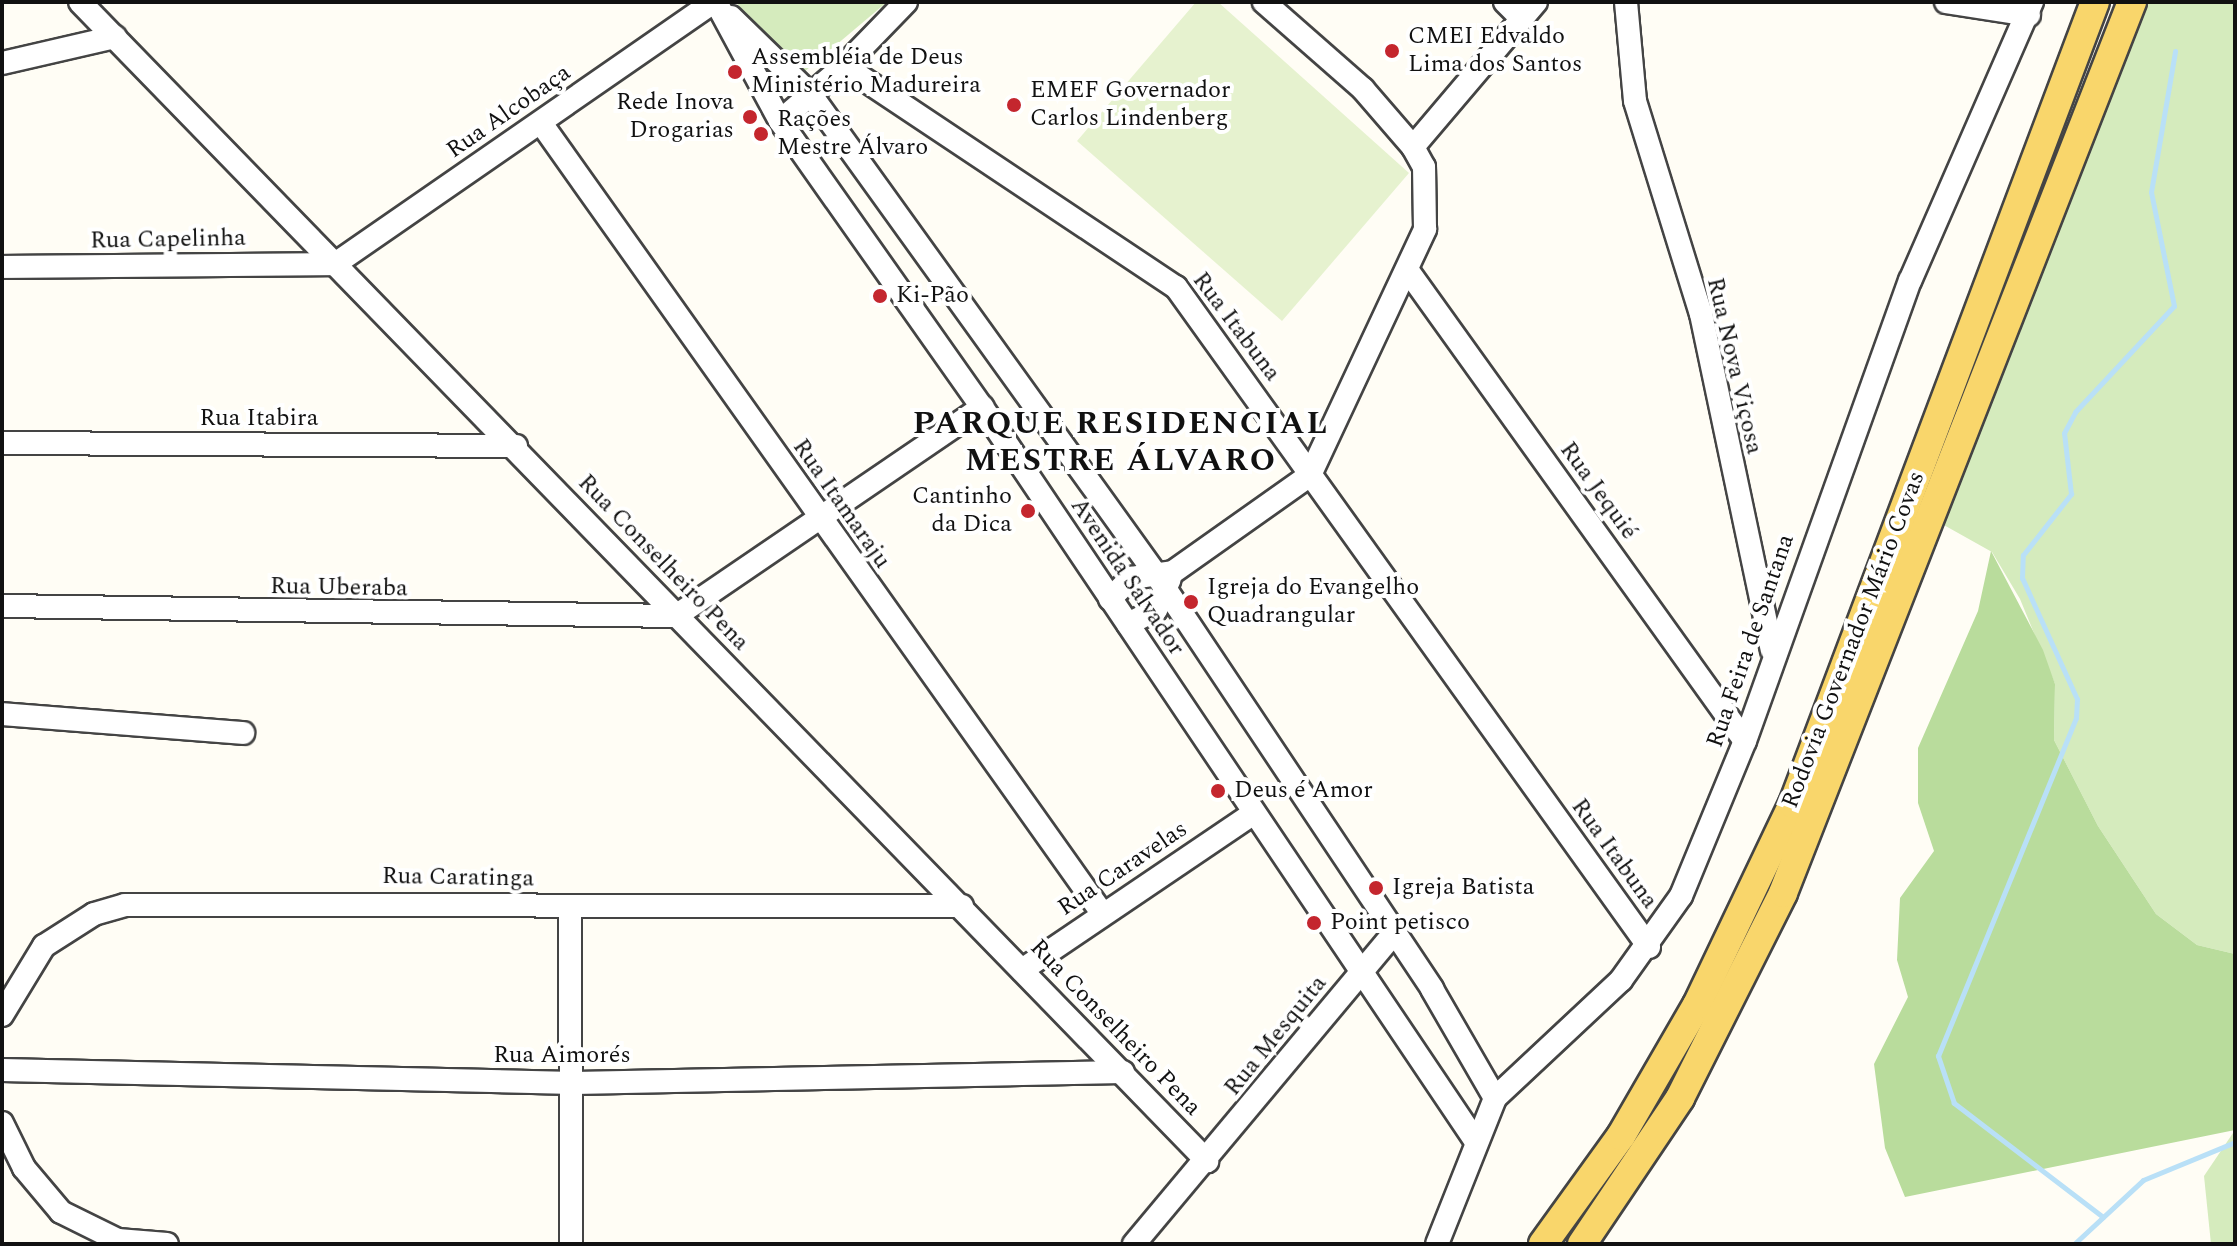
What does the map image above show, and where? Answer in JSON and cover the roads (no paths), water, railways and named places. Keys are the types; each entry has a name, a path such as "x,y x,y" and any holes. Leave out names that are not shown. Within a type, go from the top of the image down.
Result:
{"main road":[{"name":"Rodovia Governador Mário Covas","path":"1543,1244 1621,1136 1697,1005 1793,804 2095,2"},
{"name":"Rodovia Governador Mário Covas","path":"1582,1244 1680,1098 1783,893 2132,2"}],"street":[{"name":"Rua Conselheiro Pena","path":"80,2 516,446 676,616 962,906 1207,1161"},
{"name":"Avenida Salvador","path":"715,2 811,95 1165,578 1394,933 1495,1098"},
{"name":"Avenida Salvador","path":"715,2 780,121 982,407 1474,1139"},
{"name":"Rua Alcobaça","path":"335,264 715,2"},
{"path":"1110,599 1131,578 1165,578 1310,475 1408,271 1429,198 1413,147 1363,89 1264,2"},
{"name":"Rua Nova Viçosa","path":"1626,2 1635,101 1701,314 1772,650"},
{"path":"1946,2 2030,8"},
{"path":"780,121 844,66 901,4"},
{"path":"1413,147 1521,7"},
{"name":"Rua Feira de Santana","path":"1437,1244 1474,1139 1495,1098 1649,947 1681,896 1745,741 1772,650 1910,281 2030,8"},
{"path":"2,63 115,37"},
{"name":"Rua Itabuna","path":"844,66 1176,287 1649,947"},
{"name":"Rua Itamaraju","path":"541,123 1102,913"},
{"name":"Rua Capelinha","path":"2,267 335,264"},
{"name":"Rua Jequié","path":"1408,271 1745,741"},
{"path":"676,616 982,407"},
{"name":"Rua Itabira","path":"2,443 516,446"},
{"path":"1128,624 1156,610 1165,578"},
{"name":"Rua Uberaba","path":"2,606 676,616"},
{"path":"2,714 243,733"},
{"name":"Rua Caravelas","path":"1022,970 1254,813"},
{"name":"Rua Caratinga","path":"2,1015 21,973 44,946 94,914 125,905 962,906"},
{"path":"570,907 574,1083 571,1244"},
{"name":"Rua Mesquita","path":"1134,1244 1207,1161 1394,933"},
{"name":"Rua Aimorés","path":"2,1070 574,1083 1123,1072"},
{"path":"2,1123 24,1168 61,1212 118,1240 167,1244"}],"waterway":[{"path":"2103,1217 1954,1103 1938,1056 2076,718 2077,699 2022,578 2023,555 2071,494 2064,433 2075,412 2174,306 2151,192 2175,51"},
{"path":"2074,1244 2143,1180 2235,1142"}],"place":[{"name":"CMEI Edvaldo Lima dos Santos","path":"1392,51"},
{"name":"Assembléia de Deus Ministério Madureira","path":"735,72"},
{"name":"EMEF Governador Carlos Lindenberg","path":"1014,105"},
{"name":"Rede Inova Drogarias","path":"750,117"},
{"name":"Rações Mestre Álvaro","path":"761,134"},
{"name":"Ki-Pão","path":"880,296"},
{"name":"Cantinho da Dica","path":"1028,511"},
{"name":"Igreja do Evangelho Quadrangular","path":"1191,602"},
{"name":"Deus é Amor","path":"1218,791"},
{"name":"Igreja Batista","path":"1376,888"},
{"name":"Point petisco","path":"1314,923"}],"district":[{"name":"PARQUE RESIDENCIAL MESTRE ÁLVARO","path":"1121,444"}]}
